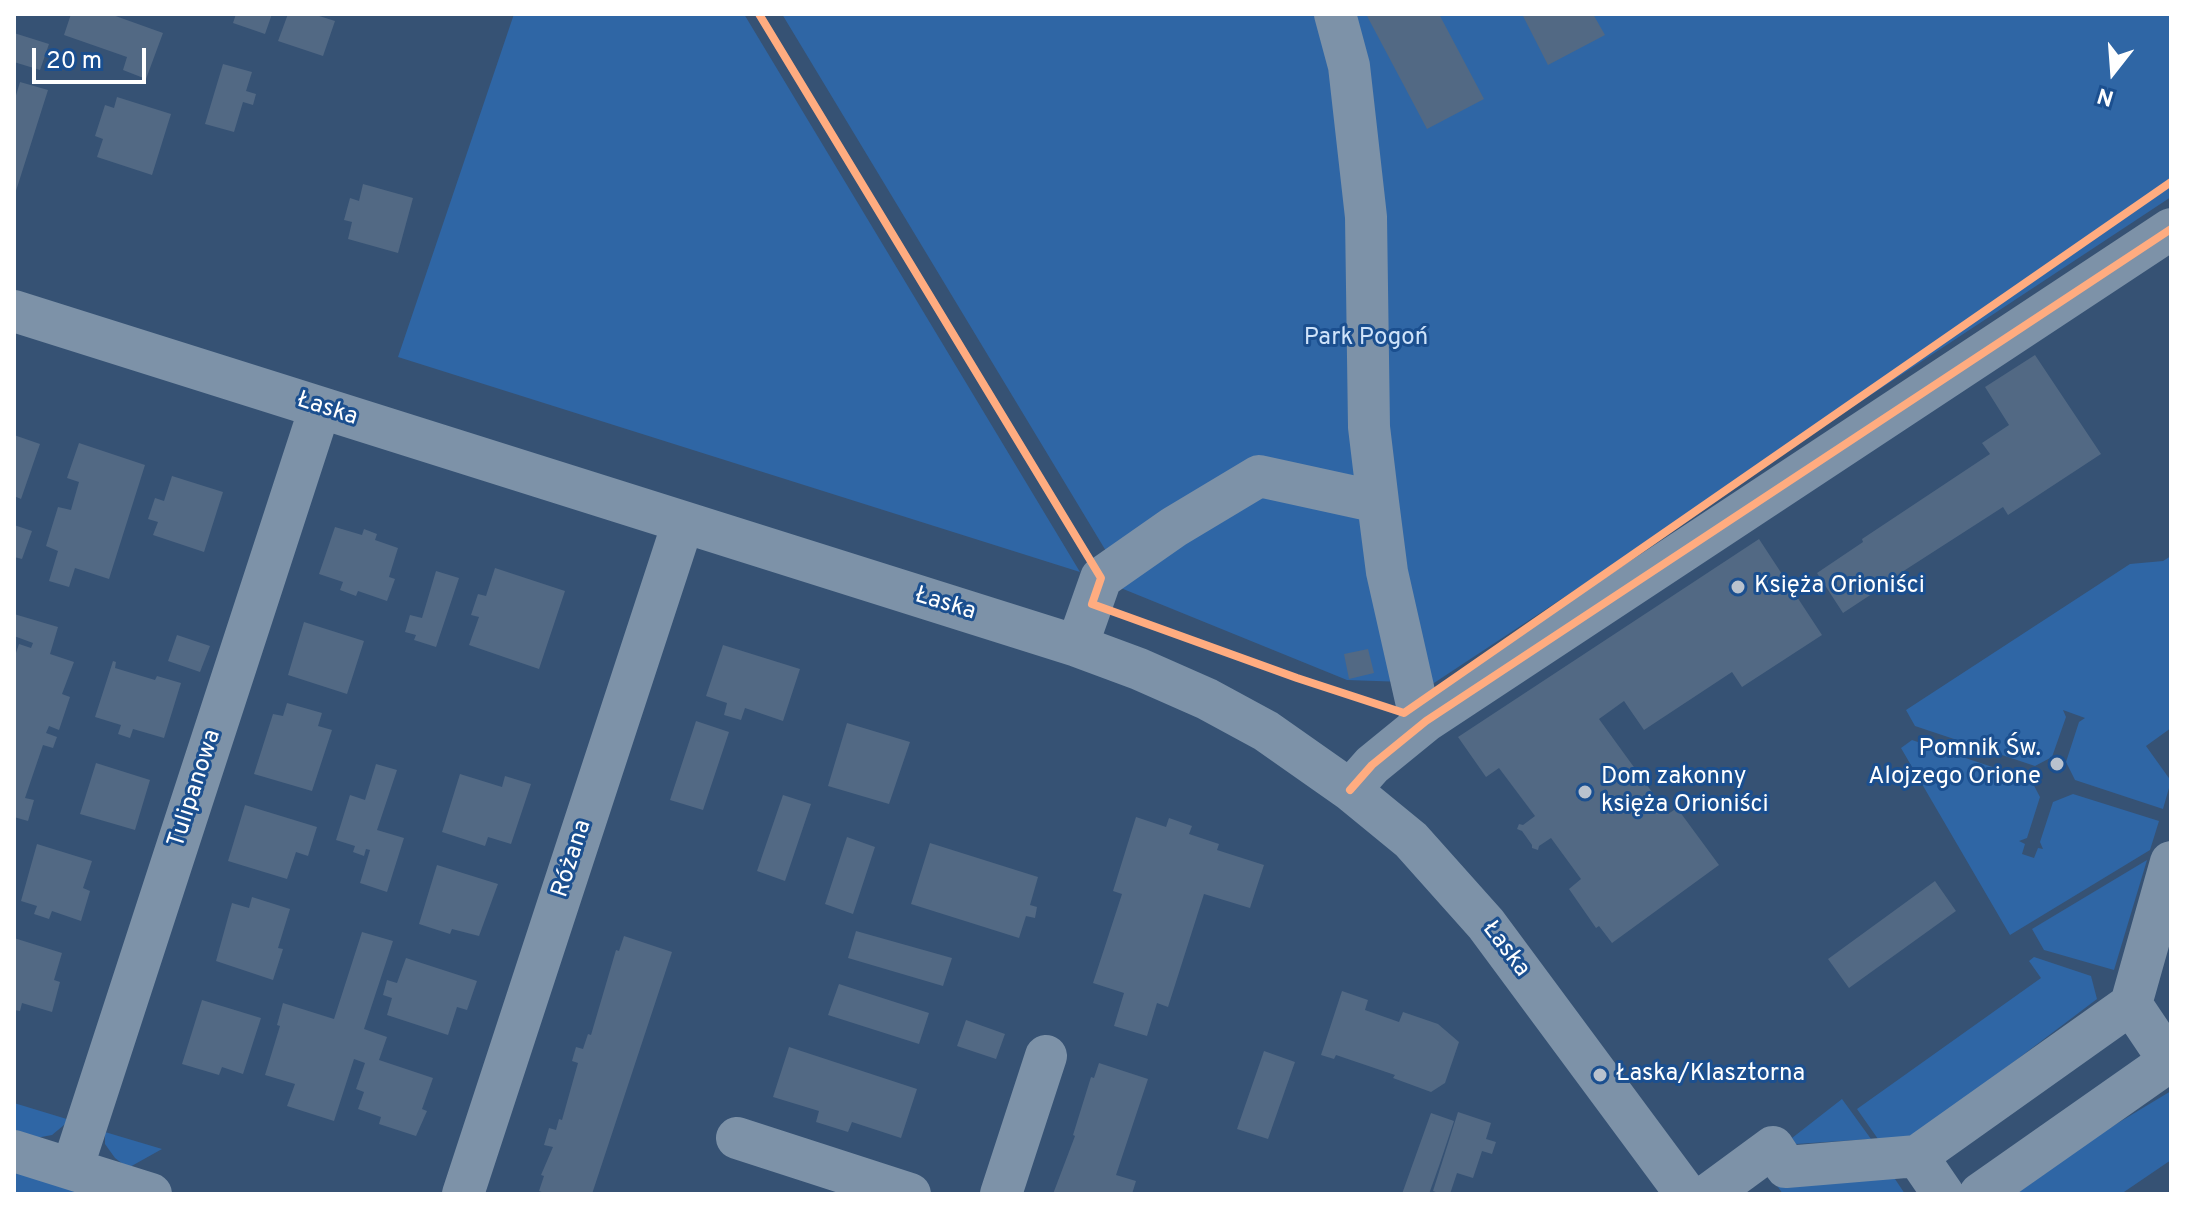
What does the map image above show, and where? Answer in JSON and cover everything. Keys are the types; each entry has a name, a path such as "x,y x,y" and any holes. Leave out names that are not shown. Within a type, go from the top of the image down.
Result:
{"street":[{"path":"1335,14 1349,66 1366,217 1369,427 1378,502 1394,602 1417,705 1426,721"},
{"path":"1350,790 1372,765 1426,721 2171,229"},
{"name":"Łaska","path":"14,311 1077,646 1207,699 1266,731 1350,790 1411,840 1486,924 1686,1194"},
{"name":"Tulipanowa","path":"72,1169 320,408"},
{"path":"1077,646 1101,578 1174,527 1259,476 1378,502"},
{"name":"Różana","path":"463,1194 683,523"},
{"path":"1709,1194 1773,1147 1786,1167 1917,1156 2131,1004 2171,862"},
{"path":"1980,1194 2170,1060 2131,1004"},
{"path":"1001,1194 1046,1056"},
{"path":"737,1138 910,1194"},
{"path":"14,1151 151,1194"},
{"path":"1917,1156 1943,1194"}],"green space":[{"path":"514,14 744,14 1080,572 398,357"},
{"name":"Park Pogoń","path":"782,14 2171,14 2171,197 1434,683 1347,680 1106,582 1106,551"},
{"path":"2171,556 2171,728 2146,746 2171,781 2163,809 2075,780 2066,762 2079,722 2085,718 2063,710 2066,717 2052,757 2035,766 1915,726 1906,710 2130,564 2163,561"},
{"path":"1912,740 2031,780 2040,797 2027,838 2019,841 2025,844 2022,854 2034,858 2038,848 2043,849 2040,842 2053,802 2073,794 2159,821 2150,850 2010,935 1901,748"},
{"path":"2147,860 2114,970 2044,950 2032,929"},
{"path":"2034,957 2091,976 2097,999 1913,1138 1878,1139 1857,1109 2041,978 2029,961"},
{"path":"2171,1091 2171,1160 2121,1194 2000,1194"},
{"path":"1842,1099 1871,1139 1796,1144 1792,1138"},
{"path":"14,1103 70,1120 52,1135 36,1138 17,1132 14,1127"},
{"path":"105,1132 162,1149 128,1168 115,1158 105,1144"},
{"path":"14,1167 96,1194 14,1194"},
{"path":"1889,1170 1905,1194 1783,1194 1775,1183"}],"building":[{"path":"71,14 110,14 163,33 146,79 123,70 127,57 64,35"},
{"path":"236,14 272,14 265,34 233,23"},
{"path":"288,14 313,14 335,21 323,56 278,41"},
{"path":"1366,14 1439,14 1484,99 1427,129"},
{"path":"1522,14 1593,14 1605,35 1548,65"},
{"path":"14,33 49,44 40,70 14,62"},
{"path":"223,64 252,72 246,91 256,94 253,105 243,102 234,132 205,124"},
{"path":"20,82 48,90 15,194 14,102"},
{"path":"117,97 171,114 152,175 97,157 103,139 95,136 105,105 114,108"},
{"path":"363,184 413,198 398,253 348,239 352,222 344,220 350,198 359,201"},
{"path":"2035,355 2101,454 2008,515 2003,507 1902,572 1901,585 1890,582 1843,613 1817,573 1863,542 1862,539 1990,454 1982,443 2009,425 1985,387"},
{"path":"14,435 40,444 21,499 14,496"},
{"path":"79,443 145,465 109,579 75,568 69,587 49,581 58,551 46,546 58,507 71,510 79,482 67,478"},
{"path":"172,476 223,492 204,552 153,535 158,522 148,519 155,498 164,501"},
{"path":"14,525 32,531 22,559 14,557"},
{"path":"335,527 362,535 364,529 377,534 375,540 398,548 389,577 395,579 387,601 358,591 356,596 340,590 343,582 319,574"},
{"name":"Dom zakonny księża Orioniści","path":"1759,539 1822,635 1742,687 1732,672 1644,730 1624,701 1599,719 1668,814 1677,808 1719,865 1612,943 1599,926 1596,928 1569,889 1581,879 1551,838 1538,850 1532,848 1522,831 1517,829 1519,824 1523,825 1535,816 1499,768 1486,777 1458,737"},
{"path":"495,568 565,591 539,669 469,645 479,617 471,615 478,594 486,596"},
{"path":"436,571 459,578 436,647 414,640 416,635 405,632 410,615 422,618"},
{"path":"14,614 58,627 50,654 74,662 62,694 70,697 59,730 49,726 46,733 57,737 53,748 43,745 25,798 34,800 28,821 14,817 14,659 19,644 31,648 33,643 14,636"},
{"path":"304,622 364,641 347,694 288,675"},
{"path":"177,635 210,646 200,672 168,661"},
{"path":"723,645 800,669 783,721 745,708 741,720 724,715 727,703 706,696"},
{"path":"1368,649 1374,673 1349,679 1344,654"},
{"path":"113,661 116,662 115,668 155,680 157,676 181,683 164,738 133,729 130,738 118,734 121,725 95,717"},
{"path":"287,703 322,713 318,726 332,730 312,791 254,774 273,714 283,716"},
{"path":"696,721 729,732 703,810 670,800"},
{"path":"847,723 910,742 889,804 828,786"},
{"path":"96,763 150,780 135,830 80,814"},
{"path":"376,764 397,770 377,830 404,838 387,892 360,883 370,850 366,849 364,856 353,852 355,846 336,840 350,795 365,800"},
{"path":"460,774 502,787 505,776 531,784 511,844 488,837 485,846 442,832"},
{"path":"783,795 811,804 785,881 757,871"},
{"path":"245,805 317,827 308,856 296,852 287,879 228,861"},
{"path":"1136,817 1166,827 1169,818 1192,826 1189,834 1219,844 1217,850 1264,865 1250,908 1204,894 1168,1007 1157,1003 1147,1036 1114,1026 1124,993 1093,983 1122,894 1113,891"},
{"path":"847,837 875,847 853,914 825,904"},
{"path":"930,843 1038,877 1030,905 1037,907 1035,918 1026,916 1019,938 911,904"},
{"path":"37,844 92,861 83,888 90,891 81,921 52,911 49,919 34,914 37,906 21,901"},
{"path":"437,865 498,884 479,936 452,929 450,934 419,924"},
{"path":"1935,881 1956,911 1849,988 1828,959"},
{"path":"252,897 290,909 278,948 283,949 273,980 216,961 232,903 249,908"},
{"path":"856,931 952,958 943,986 848,958"},
{"path":"362,932 393,941 364,1029 387,1037 379,1060 433,1078 422,1109 427,1111 416,1136 379,1124 381,1117 358,1109 364,1092 356,1089 365,1063 354,1059 334,1121 287,1106 295,1084 265,1075 280,1026 277,1025 283,1003 334,1019"},
{"path":"624,936 672,952 592,1194 547,1194 539,1191 544,1176 541,1175 553,1147 544,1145 549,1128 556,1130 559,1119 562,1120 578,1063 572,1061 576,1047 583,1049 588,1034 591,1035 616,950 619,951"},
{"path":"14,938 62,953 54,980 60,982 52,1012 22,1003 20,1011 14,1010"},
{"path":"406,958 477,981 467,1010 457,1007 448,1035 387,1015 392,998 383,995 387,980 397,983"},
{"path":"839,984 929,1013 919,1044 828,1015"},
{"path":"1342,991 1368,1000 1365,1010 1399,1022 1403,1012 1438,1024 1459,1042 1445,1083 1431,1092 1393,1078 1395,1075 1336,1055 1334,1059 1321,1055"},
{"path":"202,1000 261,1018 243,1074 222,1067 219,1075 182,1064"},
{"path":"966,1020 1005,1034 996,1059 957,1046"},
{"path":"789,1047 917,1089 901,1138 852,1122 848,1132 816,1122 819,1111 773,1097"},
{"path":"1264,1051 1295,1062 1268,1139 1237,1129"},
{"path":"1099,1063 1148,1079 1116,1175 1136,1181 1132,1194 1053,1194 1075,1136 1091,1077 1094,1078"},
{"path":"1458,1112 1491,1123 1486,1139 1496,1142 1492,1154 1482,1151 1473,1178 1457,1173 1450,1194 1441,1194 1433,1191"},
{"path":"1431,1113 1454,1121 1429,1194 1402,1194"}],"cycle path":[{"path":"759,14 1101,578 1092,604 1404,713 2171,182"},
{"path":"1350,790 1372,765 1426,721 2171,229"}],"place":[{"name":"Księża Orioniści","path":"1738,587"},
{"name":"Pomnik Św. Alojzego Orione","path":"2057,764"},
{"name":"Dom zakonny księża Orioniści","path":"1585,792"},
{"name":"Łaska/Klasztorna","path":"1600,1075"}]}
